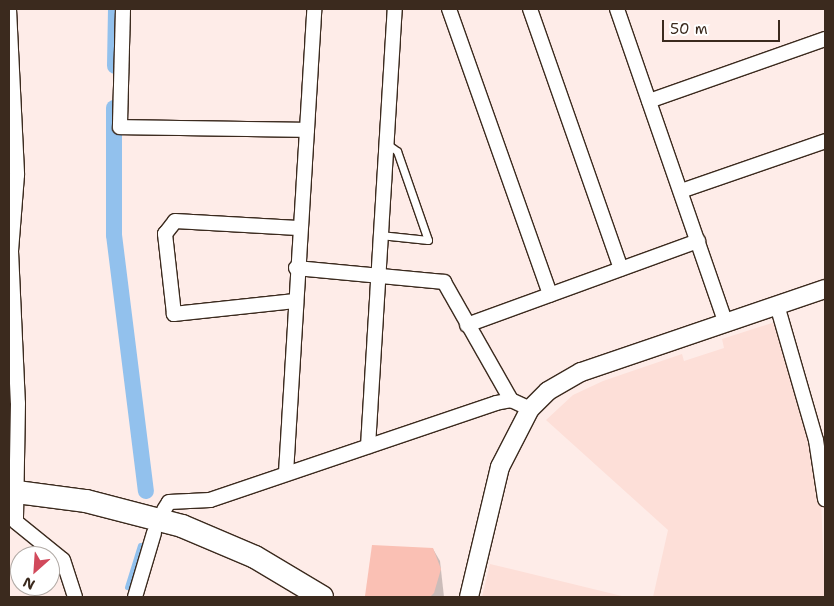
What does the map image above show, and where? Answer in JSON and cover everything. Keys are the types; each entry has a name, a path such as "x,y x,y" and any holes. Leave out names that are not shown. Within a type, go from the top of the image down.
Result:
{"main road":[{"path":"12,491 86,501 200,532 255,557 322,597"}],"street":[{"path":"9,9 18,175 11,251 12,491 16,522 63,560 75,597"},
{"path":"123,9 120,127 307,130"},
{"path":"286,473 298,228 307,130 314,9"},
{"path":"368,446 377,275 395,9"},
{"path":"449,9 550,295"},
{"path":"530,9 621,269"},
{"path":"620,10 649,101 726,323"},
{"path":"649,101 825,39"},
{"path":"681,191 825,141"},
{"path":"294,301 174,314 165,234 175,221 298,228"},
{"path":"467,325 698,241"},
{"path":"296,268 444,282 511,400 530,409"},
{"path":"469,597 500,467 530,409 548,391 580,372 825,289"},
{"path":"777,305 816,440 825,499"},
{"path":"164,510 169,502 205,502 286,473 511,400"},
{"path":"136,597 154,533"}],"lane":[{"path":"380,235 428,240 397,151 386,144"}],"shaded area":[{"path":"778,321 820,475 825,597 653,597 668,530 546,420 573,395 603,381 682,354 684,361 724,348 722,339"},
{"path":"490,564 626,597 482,597"}],"building":[{"path":"372,545 433,548 441,569 434,593 430,597 365,596"}],"waterway":[{"path":"115,66 116,9"},
{"path":"114,108 114,235 146,491"},
{"path":"127,587 140,545"}]}
